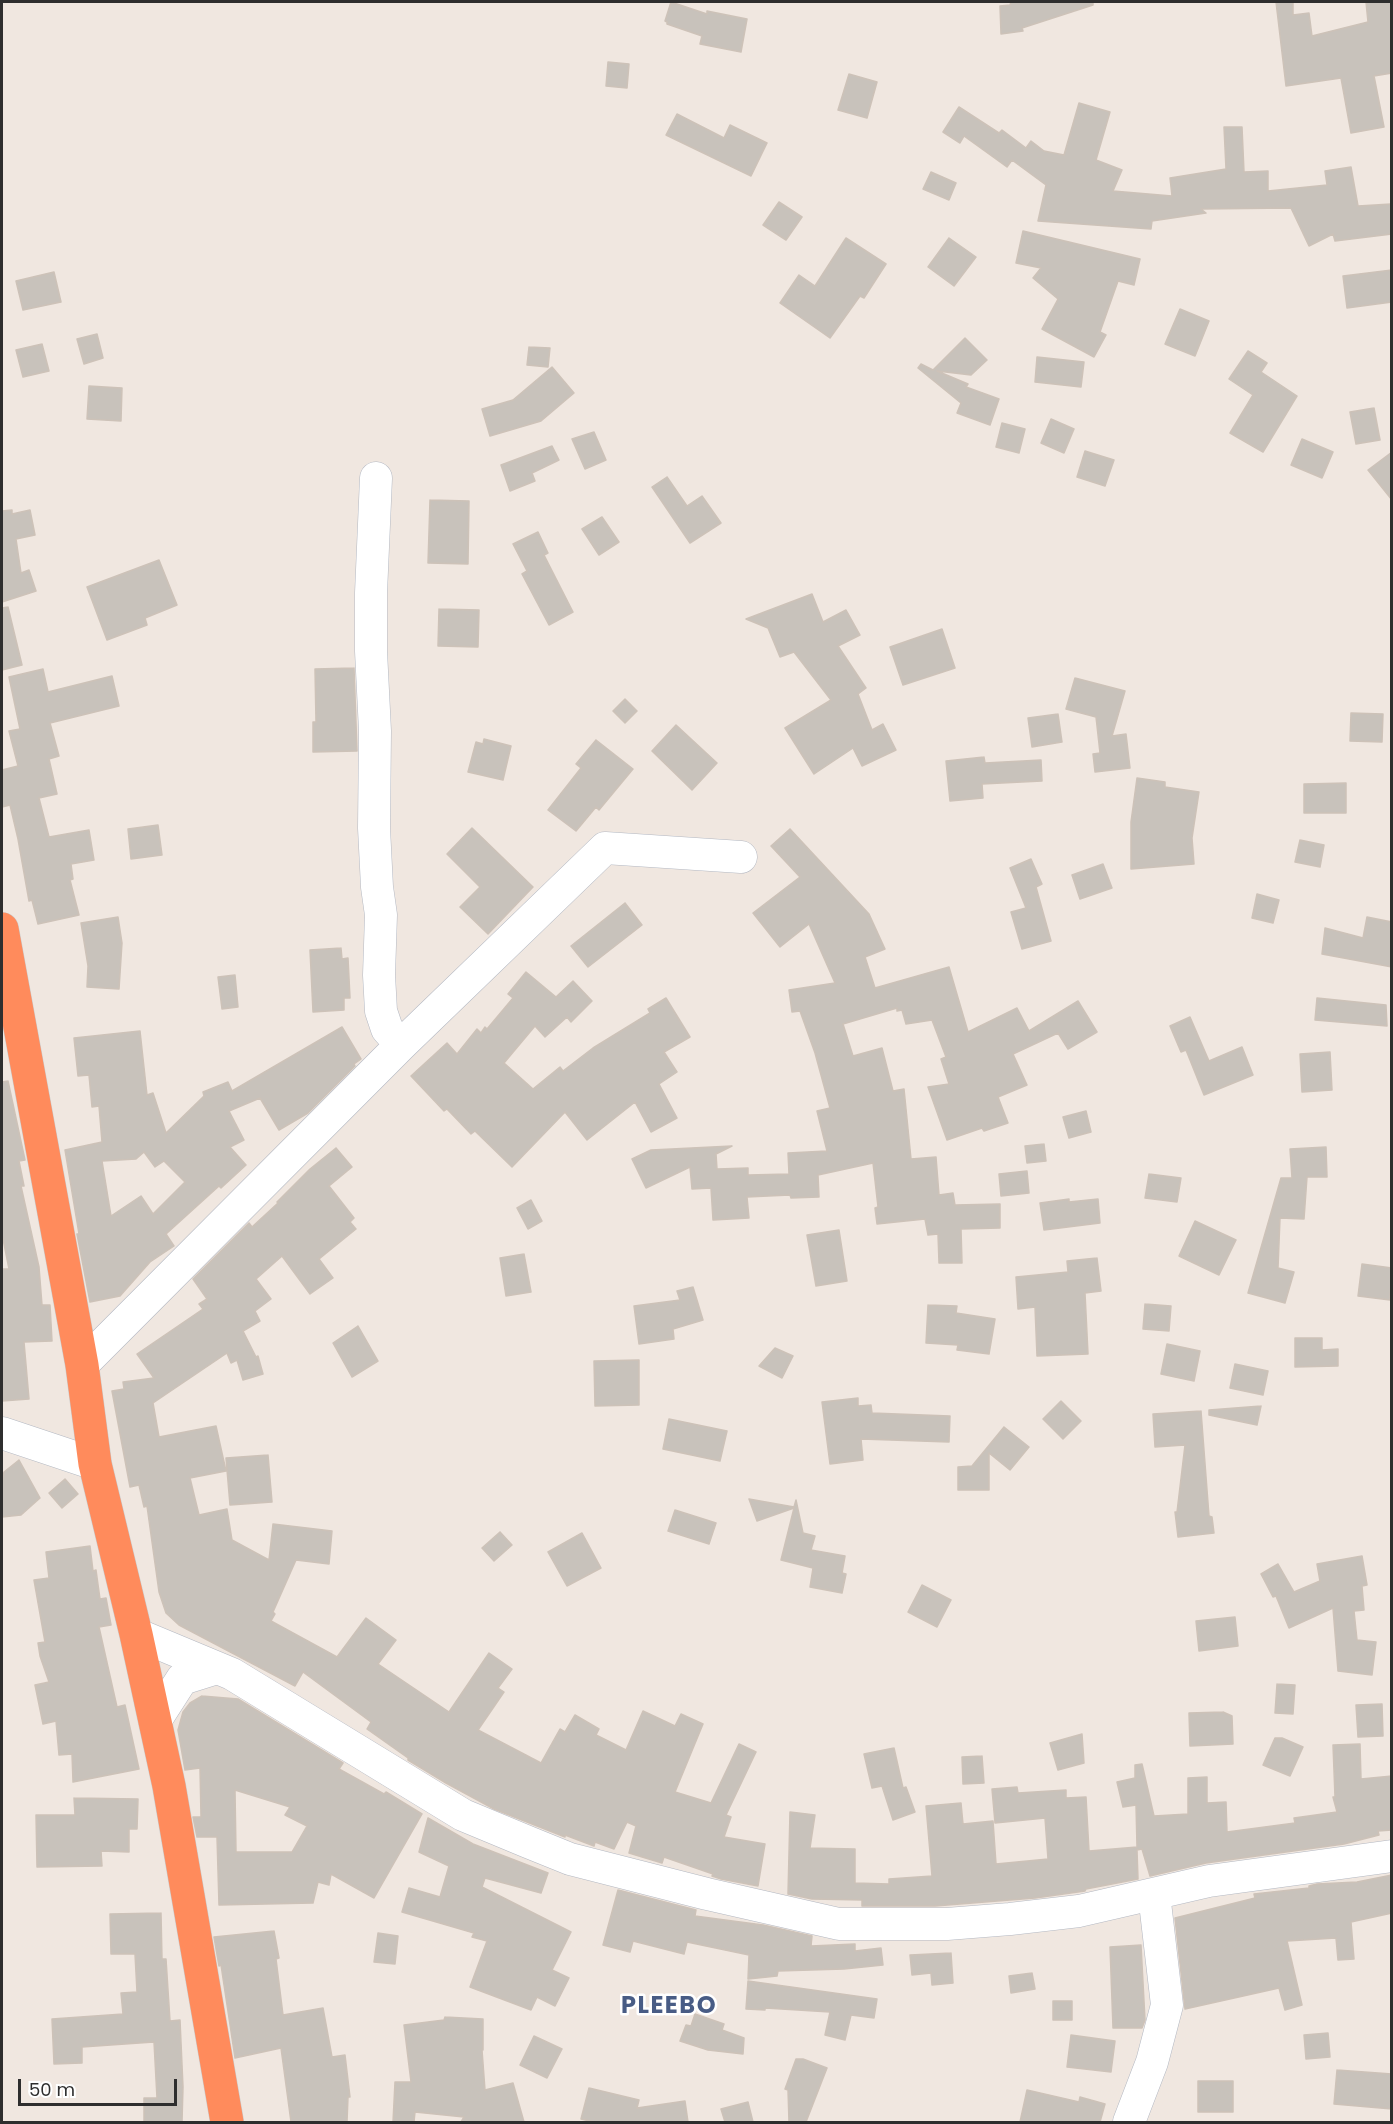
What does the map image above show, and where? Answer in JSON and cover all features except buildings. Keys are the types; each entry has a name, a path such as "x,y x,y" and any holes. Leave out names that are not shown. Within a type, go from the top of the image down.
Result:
{"highway":[{"path":"2,929 82,1365 95,1464 136,1634 169,1786 227,2122"}],"street":[{"path":"376,478 371,651 375,731 374,828 381,915 379,975 381,1011 387,1029 401,1045"},
{"path":"82,1365 401,1045 605,848 741,857"},
{"path":"2,1432 95,1464"},
{"path":"136,1634 232,1674 463,1815 570,1859 838,1924 947,1924 1079,1911 1209,1881 1392,1856"},
{"path":"155,1721 182,1679 217,1668"},
{"path":"1128,2122 1152,2062 1167,2005 1154,1894"}],"district":[{"name":"PLEEBO","path":"669,2007"}]}
